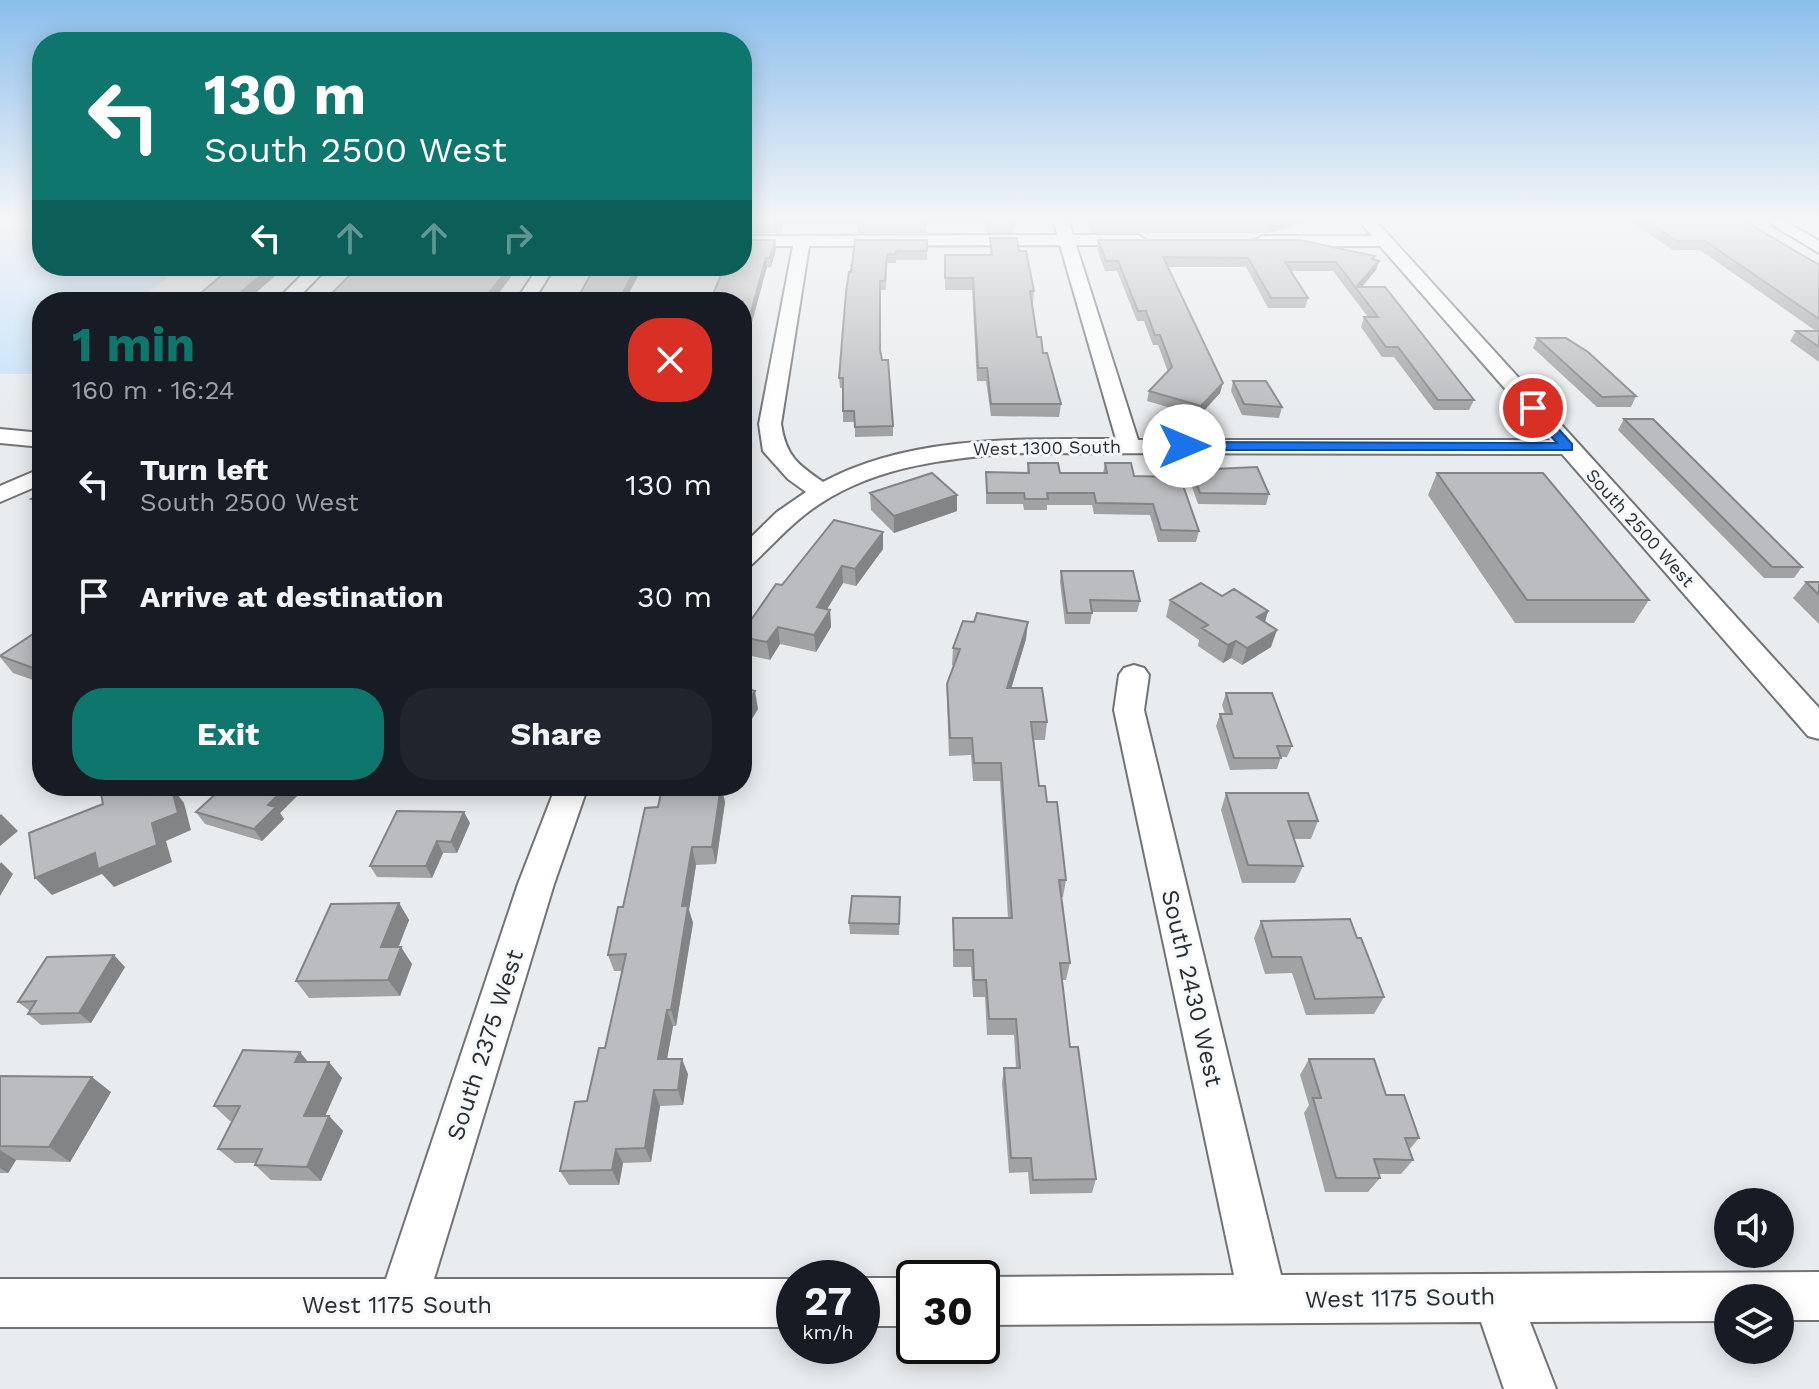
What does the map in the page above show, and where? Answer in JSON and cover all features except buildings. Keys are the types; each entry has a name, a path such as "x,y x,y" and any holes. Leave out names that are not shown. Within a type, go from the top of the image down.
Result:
{"street":[{"path":"752,550 787,515 822,492 796,474 774,451 770,424 794,284"},
{"path":"1080,284 1129,446"},
{"name":"South 2500 West","path":"1422,284 1819,728"},
{"path":"0,436 32,439"},
{"name":"West 1300 South","path":"822,492 881,466 951,451 1018,446 1568,447"},
{"path":"0,495 32,480"},
{"name":"South 2430 West","path":"1134,675 1129,710 1263,1299"},
{"name":"South 2375 West","path":"402,1305 536,884 568,796"},
{"name":"West 1175 South","path":"1000,1301 1819,1296"},
{"path":"1496,1297 1530,1389"},
{"name":"West 1175 South","path":"0,1303 776,1303"}],"shaded area":[{"path":"0,284 160,284 149,292 32,292 32,374 0,374"}],"route":[{"path":"1184,446 1568,447 1533,408"}]}
